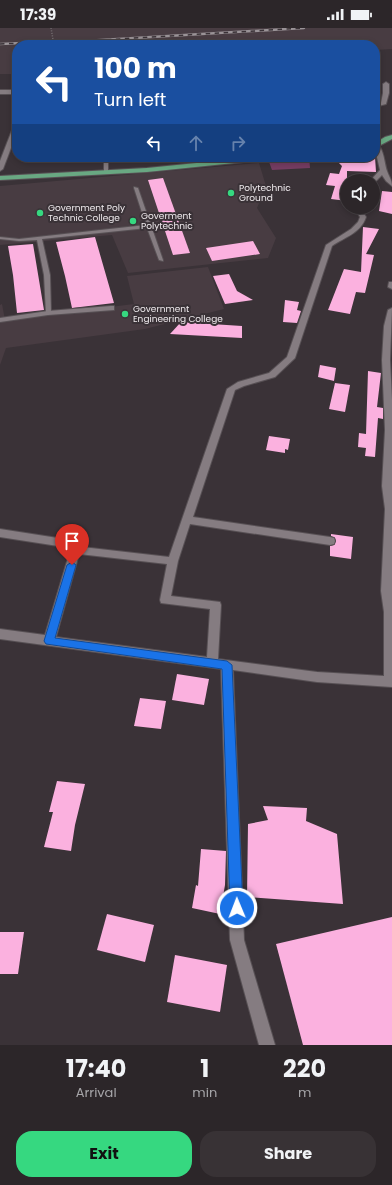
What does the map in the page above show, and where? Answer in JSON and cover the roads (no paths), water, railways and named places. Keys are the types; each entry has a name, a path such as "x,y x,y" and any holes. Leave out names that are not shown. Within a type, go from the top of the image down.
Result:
{"main road":[{"path":"380,143 387,138 392,137"},
{"path":"0,178 147,170 225,162"}],"street":[{"path":"380,104 383,104 386,93 386,84"},
{"path":"0,92 12,92"},
{"path":"0,169 12,138"},
{"path":"380,155 383,162 383,171 392,184"},
{"path":"380,174 383,171"},
{"path":"212,663 216,605 165,600 173,561 231,389 238,384 272,375 283,367 291,358 329,245 356,229 362,222 363,217 361,214"},
{"path":"0,320 48,313 111,308"},
{"path":"0,634 317,677 391,682 388,667 389,612 386,591 390,509 387,486 389,430 386,360 388,326 392,310"},
{"path":"187,520 330,541"},
{"path":"0,533 77,545 49,641"},
{"path":"76,550 173,561"},
{"path":"227,665 238,940 267,1045"}],"lane":[{"path":"106,162 106,172"},
{"path":"136,188 161,260"},
{"path":"0,238 19,240 149,226"},
{"path":"39,238 46,275 48,313"}],"railway":[{"path":"101,40 304,28"},
{"path":"0,44 12,43"}],"place":[{"name":"Polytechnic Ground","path":"231,193"},
{"name":"Government Poly Technic College","path":"40,213"},
{"name":"Goverment Polytechnic","path":"133,221"},
{"name":"Government Engineering College","path":"125,314"}]}
